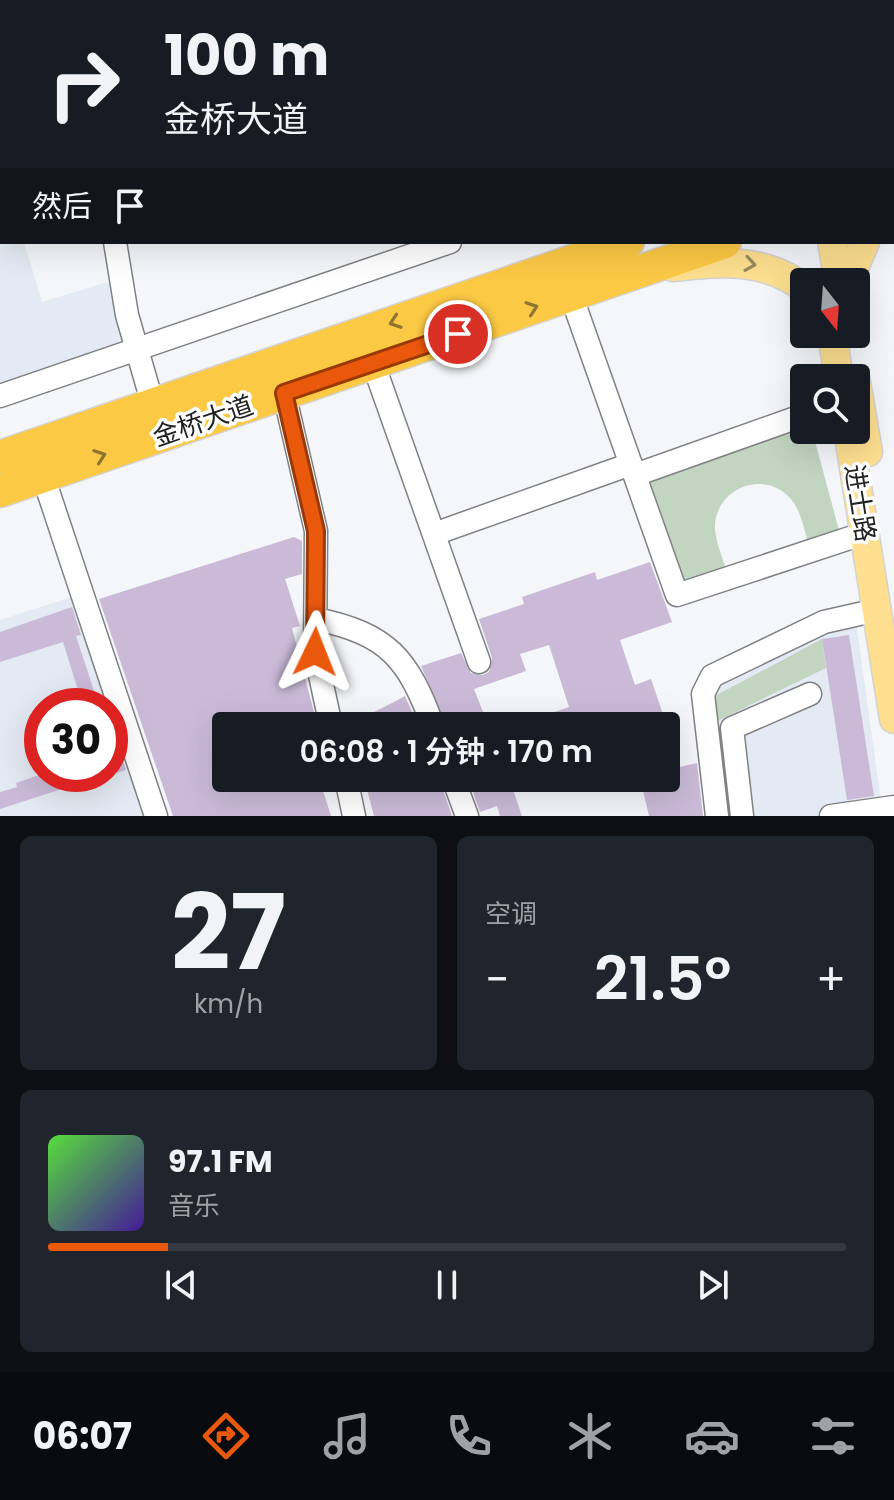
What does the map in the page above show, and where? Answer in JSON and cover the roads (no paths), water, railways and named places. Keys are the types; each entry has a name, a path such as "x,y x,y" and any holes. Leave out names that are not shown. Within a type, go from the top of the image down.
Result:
{"highway":[{"name":"金桥大道","path":"0,457 622,244"},
{"name":"金桥大道","path":"0,491 719,244"}],"main road":[{"path":"816,244 821,268"},
{"path":"832,244 837,268"},
{"path":"852,268 864,244"},
{"path":"644,270 739,262 778,271 790,279"},
{"name":"进士路","path":"850,444 865,533 886,612"},
{"name":"进士路","path":"864,444 886,612 894,719"}],"street":[{"path":"115,244 120,287 153,405"},
{"path":"0,396 444,244"},
{"path":"571,295 677,595 865,533"},
{"path":"373,363 479,662"},
{"path":"284,393 316,531 317,670 328,712"},
{"path":"434,534 790,419"},
{"path":"43,476 156,816"},
{"path":"717,816 703,694 712,676 824,622 886,612"},
{"path":"316,619 371,635 390,649 409,673 427,712"},
{"path":"742,816 732,728 810,694"},
{"path":"349,792 354,816"},
{"path":"458,792 467,816"},
{"path":"831,816 894,807"}]}
